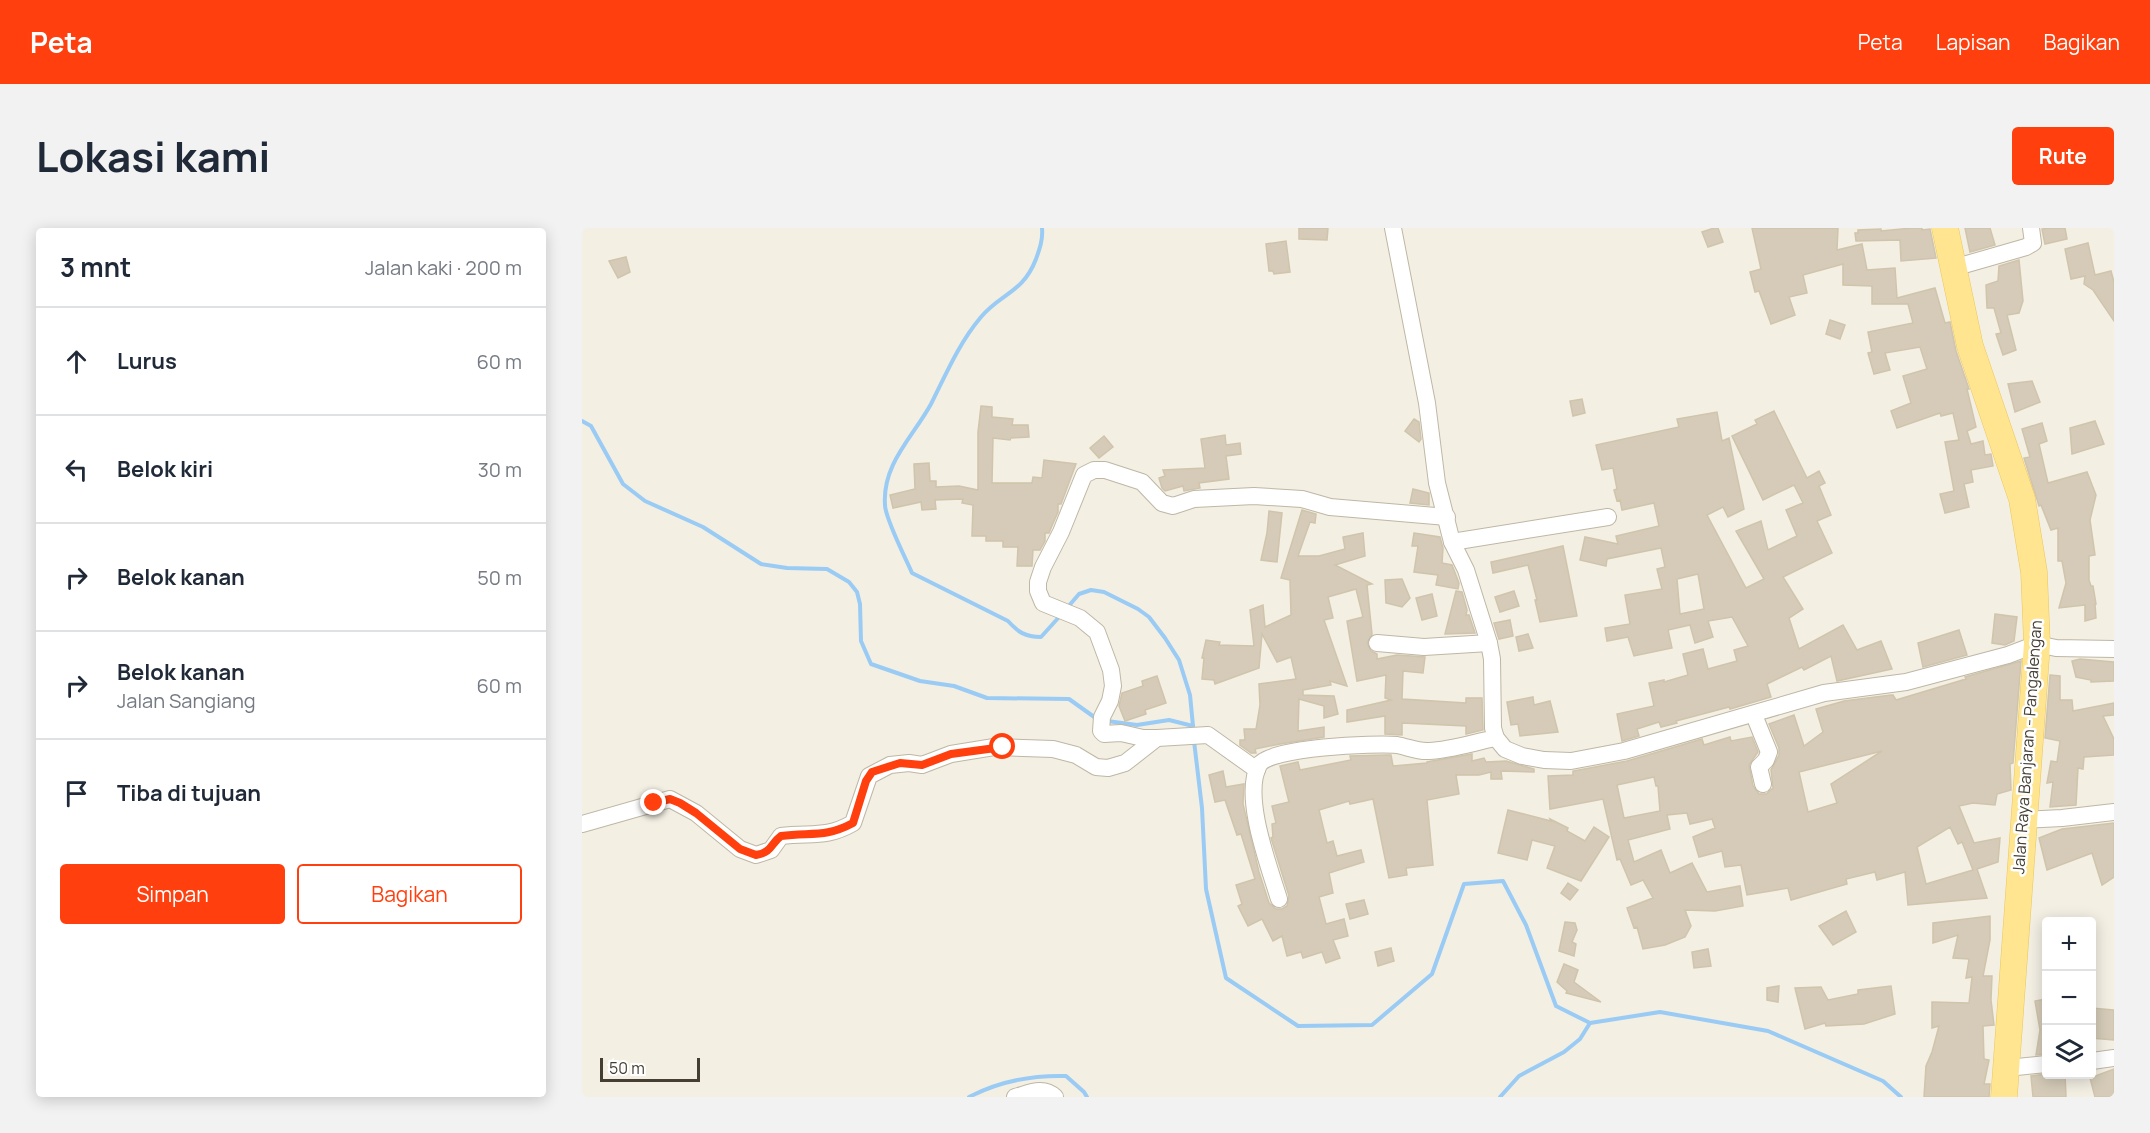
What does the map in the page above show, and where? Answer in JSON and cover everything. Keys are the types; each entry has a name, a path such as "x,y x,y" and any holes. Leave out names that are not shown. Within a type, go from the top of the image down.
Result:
{"main road":[{"name":"Jalan Raya Banjaran - Pangalengan","path":"1945,228 1970,346 2022,498 2034,572 2037,644 2004,1097"}],"street":[{"path":"1393,228 1427,403 1437,483 1452,542 1466,570 1489,643 1492,659 1493,728 1496,738 1505,749 1522,756 1571,761 1624,751 1824,693 1906,682 2008,655 2037,644 2056,648 2114,650"},
{"path":"1953,268 2026,247 2033,243 2031,228"},
{"path":"1257,770 1208,735 1143,738 1121,733 1104,734 1102,724 1113,686 1111,670 1097,632 1080,618 1043,603 1038,591 1038,582 1043,567 1061,532 1084,475 1094,470 1104,470 1142,482 1162,503 1173,506 1194,499 1254,496 1302,499 1330,507 1447,517"},
{"path":"1452,542 1608,517"},
{"path":"1377,644 1424,647 1489,643"},
{"path":"1754,715 1769,752 1766,760 1759,767 1763,784"},
{"path":"582,824 670,799 696,813 740,849 756,855 771,850 781,836 822,835 853,823 869,776 890,765 909,763 922,765 951,754 1015,746 1053,749 1076,755 1090,765 1102,768 1125,763 1157,738"},
{"path":"1279,899 1256,823 1254,782 1260,763 1264,759 1293,751 1366,745 1398,745 1421,751 1432,751 1496,738"},
{"path":"2023,820 2114,812"},
{"path":"2096,1060 2114,1058"},
{"path":"2007,1068 2042,1064"},
{"path":"1015,1097 1039,1090 1048,1091 1055,1097"}],"building":[{"path":"1299,228 1328,228 1327,240 1299,239"},
{"path":"1718,228 1723,242 1708,247 1702,232"},
{"path":"1752,228 1838,228 1837,250 1862,244 1867,270 1895,268 1897,298 1935,288 1945,323 1950,322 1956,351 1969,389 1967,389 1976,427 1967,431 1971,444 1983,441 1985,455 1991,454 1993,466 1971,470 1973,482 1964,484 1969,507 1945,513 1940,494 1954,491 1945,442 1959,440 1953,413 1941,416 1940,413 1897,428 1891,411 1911,403 1903,376 1927,369 1920,347 1885,353 1890,370 1874,374 1868,353 1872,352 1868,332 1913,323 1908,304 1872,304 1872,286 1843,285 1843,264 1803,275 1807,293 1789,297 1795,315 1771,324 1759,291 1755,292 1750,272 1761,269"},
{"path":"1965,228 1990,228 1995,245 1970,252"},
{"path":"2065,228 2067,239 2045,244 2042,229"},
{"path":"1881,229 1881,231 1930,229 1936,258 1901,261 1900,240 1856,241 1855,233 1858,233 1858,230"},
{"path":"1286,241 1290,272 1274,274 1273,271 1269,271 1266,244"},
{"path":"2088,243 2095,275 2111,271 2114,282 2114,321 2093,290 2084,284 2085,276 2071,279 2065,249"},
{"path":"626,257 630,272 618,278 609,261"},
{"path":"2019,260 2023,301 2019,313 2007,315 2016,350 2003,355 1996,334 2001,333 1994,308 1987,308 1986,285 1998,281 1999,266"},
{"path":"1830,320 1845,325 1840,339 1826,334"},
{"path":"2032,381 2040,402 2015,412 2008,384"},
{"path":"1582,399 1585,413 1573,416 1570,401"},
{"path":"981,406 992,407 992,417 1013,419 1012,425 1028,425 1029,437 1011,438 1010,440 993,438 992,483 1032,483 1033,477 1042,478 1044,460 1076,464 1061,504 1058,504 1058,512 1049,533 1045,533 1045,541 1040,550 1033,550 1032,566 1017,566 1018,547 1003,547 1003,541 986,541 986,536 972,536 973,505 962,503 963,499 935,500 936,509 922,510 921,502 893,508 890,495 915,489 914,464 929,463 930,481 936,481 936,487 959,486 978,490 978,432"},
{"path":"1774,411 1807,478 1819,471 1825,483 1819,486 1831,515 1817,521 1832,553 1783,577 1803,609 1789,618 1799,649 1843,625 1857,650 1881,641 1892,669 1837,681 1831,656 1804,670 1802,667 1767,684 1771,697 1676,721 1677,723 1661,727 1659,722 1637,729 1639,736 1622,741 1617,714 1654,706 1649,683 1664,680 1664,682 1688,675 1683,654 1703,649 1708,669 1737,661 1734,650 1748,646 1732,617 1708,621 1713,637 1695,643 1690,625 1668,630 1672,648 1634,656 1628,637 1607,641 1605,628 1630,624 1625,595 1662,589 1657,569 1665,567 1661,548 1607,559 1606,566 1580,560 1585,537 1618,544 1616,536 1659,526 1654,503 1622,510 1620,500 1617,501 1614,490 1617,489 1613,468 1602,470 1596,445 1679,427 1677,419 1717,412 1722,441 1729,438 1744,509 1728,517 1723,507 1707,515 1746,588 1764,579 1736,531 1761,521 1768,550 1797,536 1786,510 1803,503 1794,485 1763,500 1732,436 1757,424 1755,420","holes":["1698,574 1704,609 1680,614 1677,579"]},
{"path":"1414,419 1419,422 1421,439 1419,442 1405,431"},
{"path":"2095,421 2104,444 2072,454 2070,428"},
{"path":"2042,423 2047,441 2039,444 2048,483 2087,472 2096,495 2090,520 2095,555 2089,556 2089,580 2093,586 2096,618 2085,621 2085,605 2059,608 2066,583 2062,561 2058,561 2058,528 2051,530 2041,505 2039,506 2024,458 2030,457 2022,429"},
{"path":"1225,435 1226,445 1240,443 1241,454 1226,456 1229,479 1199,483 1200,488 1184,491 1183,486 1165,491 1162,488 1159,478 1165,476 1163,470 1205,468 1201,439"},
{"path":"1104,436 1113,447 1099,458 1090,448"},
{"path":"1413,489 1429,493 1429,505 1410,503"},
{"path":"1302,510 1316,514 1315,523 1310,522 1298,556 1319,556 1345,549 1343,537 1363,533 1365,556 1335,565 1372,584 1367,585 1372,634 1367,643 1371,651 1377,654 1377,659 1397,655 1425,657 1423,673 1403,671 1402,699 1466,703 1466,698 1482,698 1483,730 1466,734 1466,726 1402,723 1402,735 1385,734 1385,716 1347,722 1347,710 1391,700 1385,698 1386,675 1357,681 1347,621 1363,617 1356,589 1328,597 1333,618 1324,620 1347,686 1330,681 1331,685 1303,690 1303,695 1334,696 1338,714 1324,718 1324,706 1299,699 1298,731 1324,727 1324,737 1255,749 1256,753 1251,753 1240,745 1240,740 1245,740 1244,729 1256,729 1260,705 1259,684 1296,679 1291,657 1277,662 1262,634 1259,668 1215,684 1214,680 1202,679 1204,658 1202,658 1206,640 1220,642 1219,645 1254,646 1250,610 1263,605 1265,627 1291,615 1290,580 1281,578"},
{"path":"1269,511 1282,513 1277,562 1261,560"},
{"path":"1414,533 1440,537 1443,548 1442,563 1452,565 1459,583 1458,589 1436,585 1438,575 1414,572 1418,546 1412,546"},
{"path":"1563,546 1577,616 1540,622 1528,565 1493,573 1491,562"},
{"path":"1402,579 1410,598 1402,607 1386,603 1385,580"},
{"path":"1456,591 1462,592 1467,610 1466,615 1469,615 1475,633 1445,634"},
{"path":"1514,591 1519,606 1500,612 1495,597"},
{"path":"1432,594 1437,616 1422,620 1416,598"},
{"path":"1995,614 2017,617 2014,641 2005,645 1992,643"},
{"path":"1510,620 1513,636 1499,639 1494,623"},
{"path":"1959,630 1967,655 1923,667 1918,643"},
{"path":"1528,634 1533,648 1519,651 1516,637"},
{"path":"2080,659 2114,662 2114,681 2091,682 2091,680 2076,677 2072,661"},
{"path":"2021,661 2013,763 2010,764 2011,790 1997,794 1995,805 1973,803 1959,806 1974,843 2000,838 1998,862 1977,869 1987,898 1908,905 1905,872 1877,880 1875,872 1846,879 1847,884 1791,900 1788,888 1747,895 1741,865 1725,867 1722,851 1699,857 1693,837 1715,828 1712,819 1690,824 1687,813 1667,815 1670,829 1628,840 1634,862 1661,850 1670,873 1692,863 1707,892 1740,886 1743,906 1715,911 1685,910 1691,926 1685,937 1665,945 1643,949 1637,927 1634,928 1627,908 1653,898 1643,880 1631,885 1620,859 1617,860 1603,799 1550,809 1548,776 1573,775 1573,771 1627,761 1702,739 1704,745 1730,737 1731,741 1752,737 1758,752 1749,765 1753,786 1759,794 1766,794 1773,788 1771,770 1779,755 1779,748 1769,724 1794,715 1804,746 1823,732 1816,709 1844,701 1891,695 1896,700 1966,679 1965,677","holes":["1882,751 1831,784 1837,803 1808,812 1799,772","1654,777 1656,786 1658,786 1660,811 1624,818 1617,785","1950,827 1958,844 1962,842 1973,870 1926,884 1917,847"]},
{"path":"2050,675 2060,676 2060,700 2072,700 2073,711 2114,703 2114,715 2103,716 2114,739 2114,755 2084,757 2083,769 2078,768 2076,805 2050,807 2053,782 2047,783 2051,761 2057,762 2060,741 2045,738"},
{"path":"1157,676 1166,703 1145,710 1146,714 1125,721 1119,706 1122,693 1143,686 1142,681"},
{"path":"1533,697 1534,705 1550,701 1558,732 1520,736 1518,724 1511,725 1507,702"},
{"path":"1472,754 1472,761 1484,758 1486,762 1506,761 1534,769 1534,772 1501,771 1502,779 1491,779 1491,772 1479,775 1456,775 1459,794 1427,800 1433,865 1406,868 1407,875 1389,878 1373,799 1350,804 1349,801 1319,810 1327,843 1333,841 1337,856 1361,850 1364,862 1329,873 1333,893 1319,897 1326,924 1344,919 1348,936 1333,940 1340,958 1326,963 1322,952 1303,958 1301,952 1287,956 1282,936 1273,941 1262,919 1248,926 1238,906 1242,904 1236,885 1255,879 1241,834 1237,835 1225,800 1215,802 1209,775 1223,771 1226,787 1244,784 1243,804 1259,872 1269,903 1276,909 1282,909 1287,906 1289,896 1271,838 1273,837 1272,824 1276,823 1272,806 1289,802 1280,766 1298,762 1300,770 1351,760 1350,756 1391,755 1393,766 1427,763"},
{"path":"1508,810 1551,821 1550,819 1568,828 1567,831 1585,841 1594,827 1609,837 1581,881 1547,868 1555,846 1532,840 1527,860 1498,853"},
{"path":"2114,823 2114,877 2102,885 2092,853 2047,870 2039,838 2062,829"},
{"path":"1568,883 1578,890 1570,900 1561,893"},
{"path":"1364,900 1368,914 1350,919 1346,904"},
{"path":"1846,911 1856,932 1833,945 1819,926"},
{"path":"1990,916 1990,940 1983,976 1992,976 1991,1000 1994,1025 1983,1026 1984,1059 1989,1060 1984,1084 1990,1084 1989,1097 1924,1097 1926,1066 1939,1026 1932,1028 1932,1002 1969,1003 1972,977 1966,978 1969,959 1953,958 1958,935 1933,943 1933,923"},
{"path":"1565,922 1575,923 1577,930 1572,942 1576,944 1574,956 1559,951"},
{"path":"1391,948 1394,961 1378,966 1375,952"},
{"path":"1708,949 1711,966 1694,968 1692,952"},
{"path":"1564,964 1578,970 1574,982 1601,1002 1566,993 1567,991 1557,982"},
{"path":"1779,986 1778,1002 1767,1000 1767,988"},
{"path":"1891,986 1895,1014 1864,1024 1826,1026 1825,1023 1805,1029 1795,988 1821,987 1828,1000 1858,994 1858,990"},
{"path":"2042,1000 2042,1054 2036,1055 2040,1030 2035,1001"},
{"path":"2096,1008 2114,1010 2114,1040 2096,1038"},
{"path":"2114,1069 2114,1097 2095,1097 2090,1079 2096,1079 2096,1076"},
{"path":"2042,1075 2042,1079 2065,1079 2066,1097 2033,1097 2031,1076"}],"waterway":[{"path":"1042,228 1040,247 1031,270 1018,286 989,309 973,327 953,359 924,416 893,464 885,490 885,505 892,529 912,573 1008,621 1026,635 1041,637 1060,616"},
{"path":"582,421 591,426 623,484 645,501 703,527 761,564 787,568 827,569 849,582 857,592 860,604 861,641 871,664 920,681 954,686 987,698 1069,699 1097,719"},
{"path":"1067,608 1079,594 1091,590 1104,592 1149,617 1179,660 1190,695 1193,726"},
{"path":"1107,721 1137,725 1169,720 1193,726 1193,731"},
{"path":"1194,741 1202,808 1206,889 1226,978 1298,1026 1372,1025 1432,974 1464,884 1503,881 1526,925 1556,1006 1590,1023 1660,1012 1768,1031 1883,1081 1901,1097"},
{"path":"1500,1097 1519,1076 1564,1052 1580,1039 1590,1023"},
{"path":"969,1097 1004,1083 1053,1076 1066,1076 1087,1097"}],"route":[{"path":"654,803 670,799 680,803 740,849 756,855 764,854 771,850 781,836 822,835 853,823 866,781 872,772 900,763 922,765 951,754 1003,747"}]}
